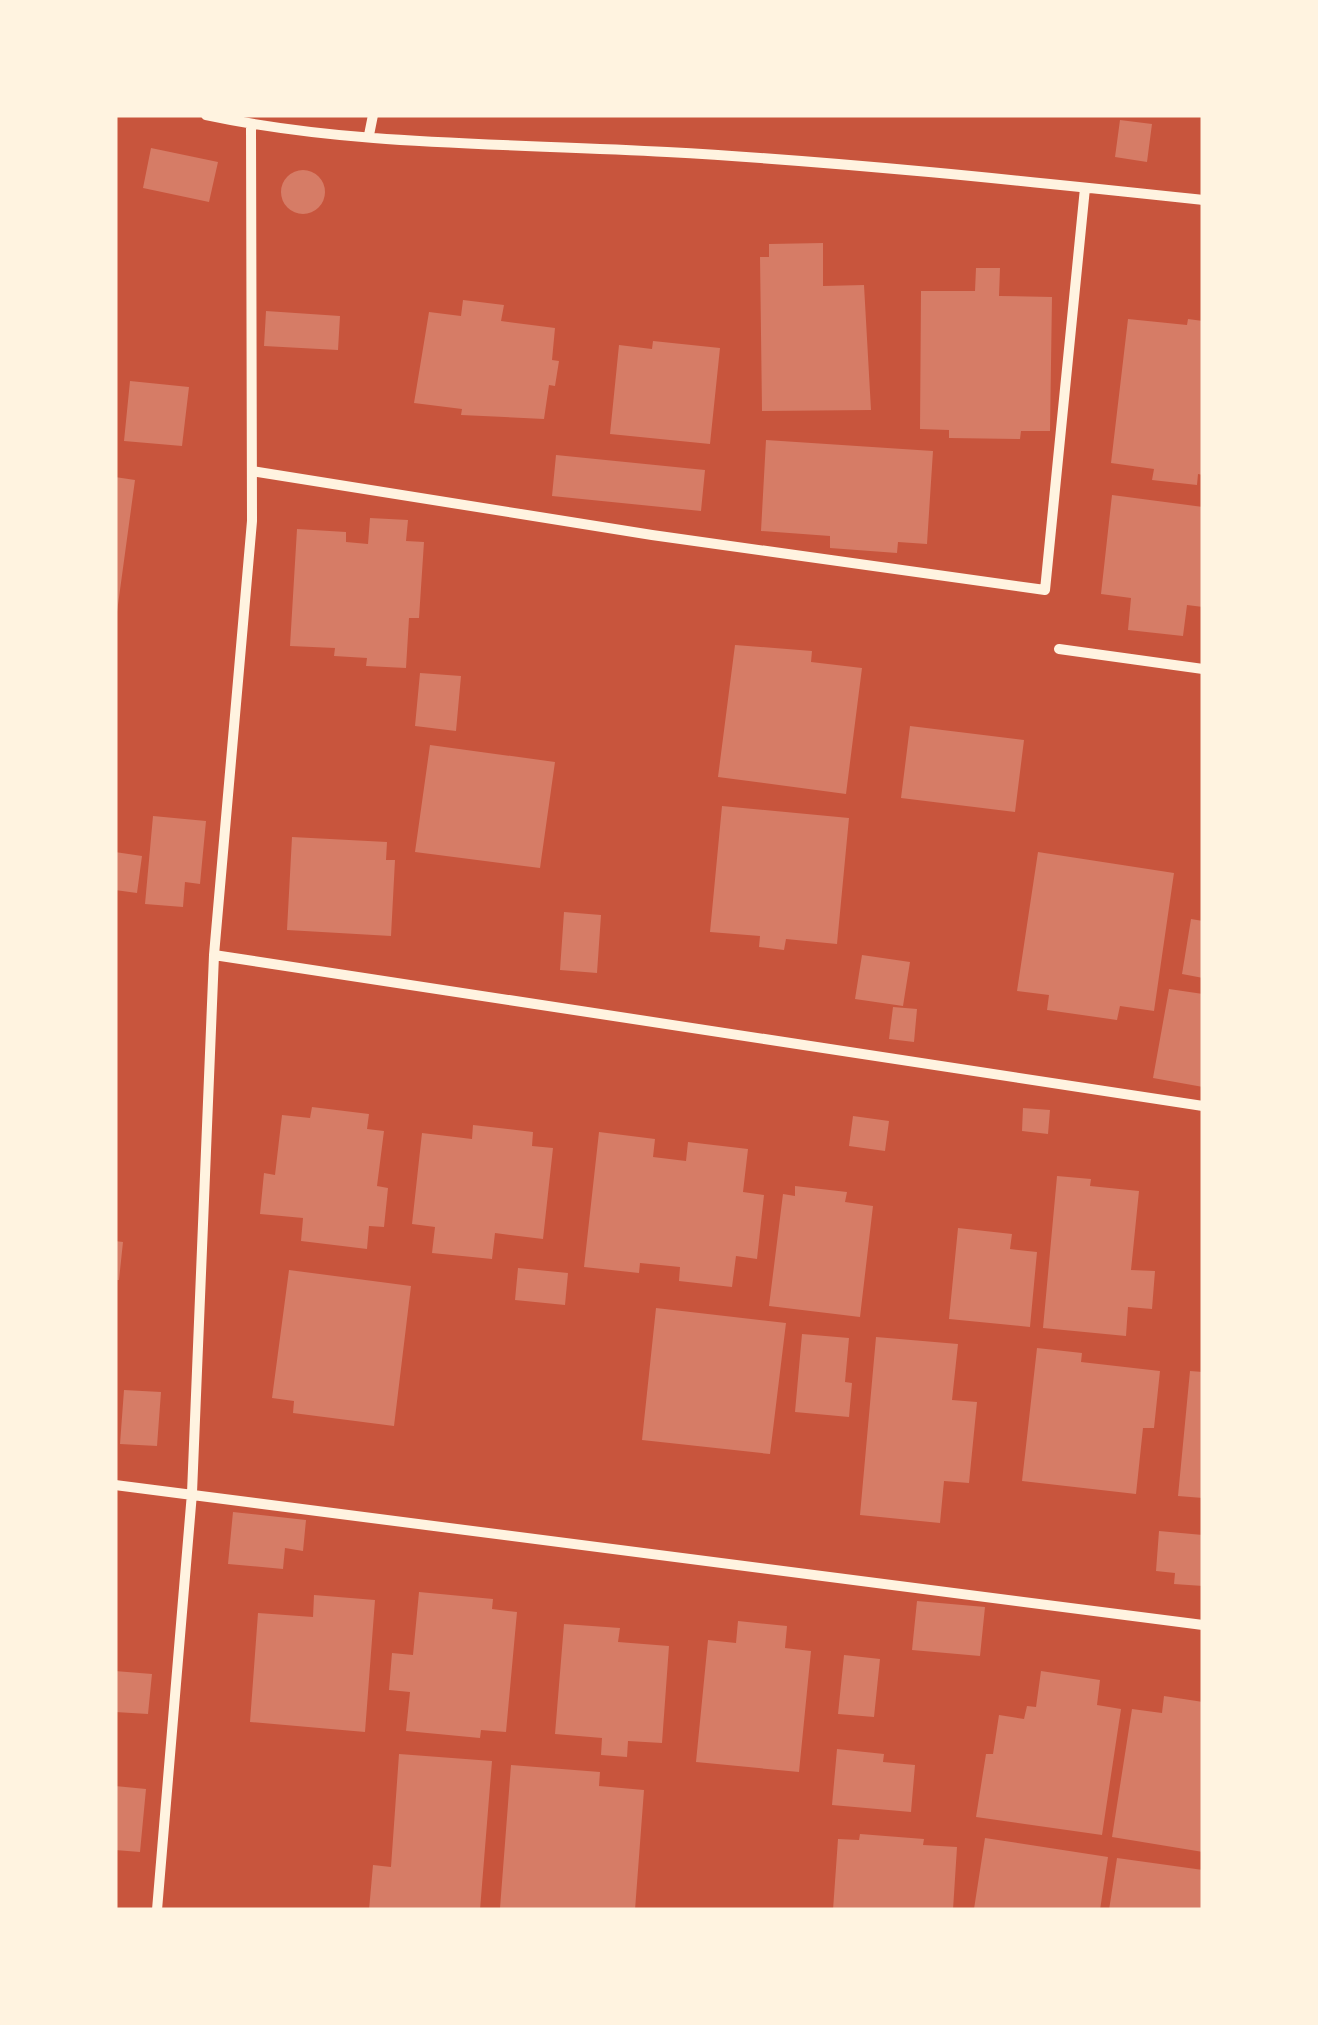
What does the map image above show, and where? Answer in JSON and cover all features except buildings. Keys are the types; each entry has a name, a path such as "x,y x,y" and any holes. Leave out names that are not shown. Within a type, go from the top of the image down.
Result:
{"street":[{"path":"206,115 251,124 368,135 830,161 1203,200"},
{"path":"368,135 372,115"},
{"path":"157,1910 192,1494 214,956 252,520 251,124"},
{"path":"252,471 652,535 1044,590 1086,188"},
{"path":"1059,650 1203,670"},
{"path":"214,956 1203,1106"},
{"path":"115,1485 1203,1625"}]}
